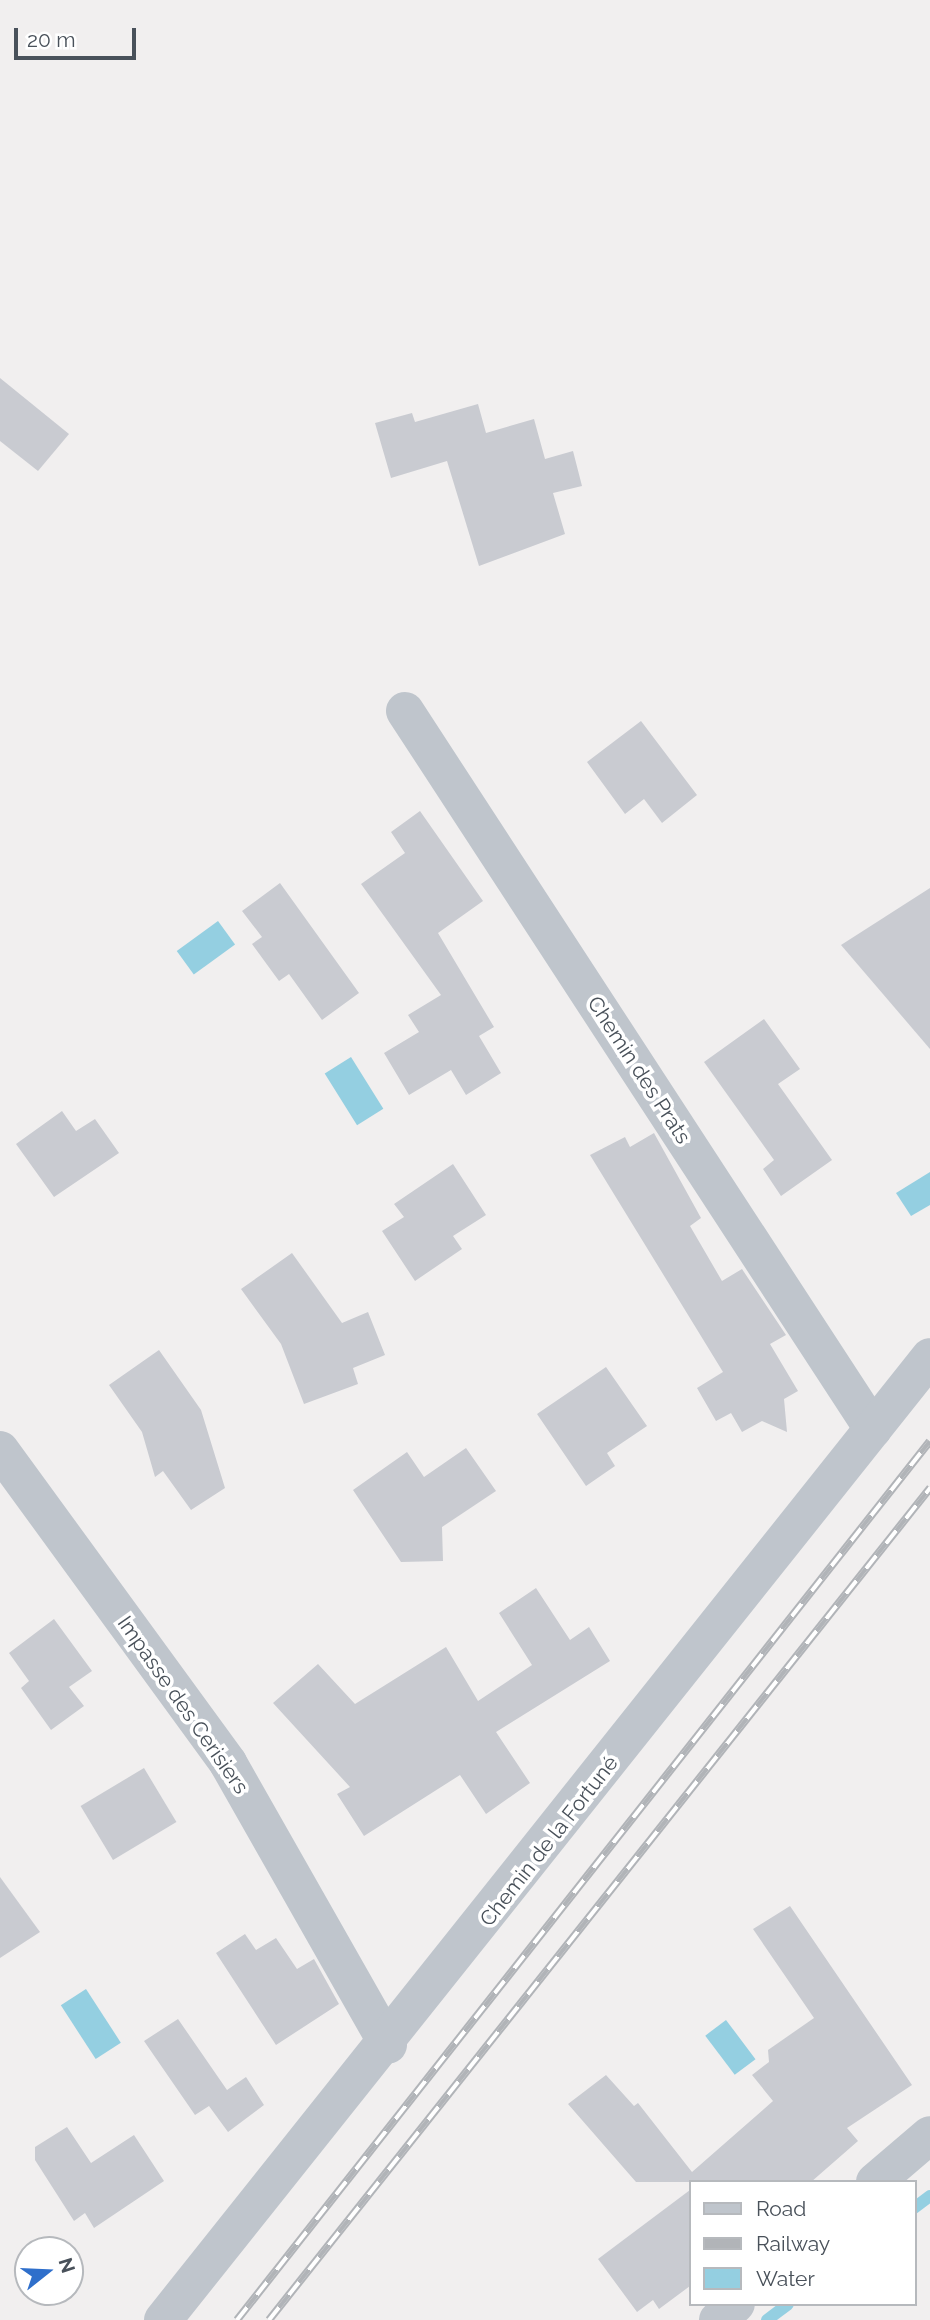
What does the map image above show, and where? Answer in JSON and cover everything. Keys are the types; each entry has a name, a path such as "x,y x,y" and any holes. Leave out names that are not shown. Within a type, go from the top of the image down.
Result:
{"street":[{"name":"Chemin des Prats","path":"405,712 873,1429"},
{"name":"Chemin de la Fortuné","path":"163,2320 388,2045 930,1357"},
{"name":"Impasse des Cerisiers","path":"0,1450 228,1763 388,2045"},
{"path":"877,2180 930,2135"},
{"path":"718,2320 734,2306"}],"water":[{"path":"218,921 235,944 194,974 177,951"},
{"path":"351,1057 383,1109 357,1125 325,1073"},
{"path":"930,1172 930,1205 911,1216 896,1193"},
{"path":"86,1989 121,2043 96,2059 61,2005"},
{"path":"726,2020 755,2059 735,2075 705,2036"}],"building":[{"path":"0,378 69,434 38,471 0,441"},
{"path":"478,404 486,433 534,419 545,459 573,451 582,486 553,493 565,534 479,566 447,461 391,478 375,423 412,413 415,422"},
{"path":"641,721 697,795 662,823 644,799 625,814 587,762"},
{"path":"420,811 483,901 438,933 494,1027 479,1036 501,1073 466,1095 451,1070 409,1095 384,1053 419,1032 408,1015 441,995 361,884 405,853 391,832"},
{"path":"280,883 359,993 322,1020 289,974 279,981 252,944 262,937 242,911"},
{"path":"930,888 930,1049 841,945"},
{"path":"764,1019 800,1069 778,1084 832,1160 781,1196 763,1169 774,1160 704,1062"},
{"path":"62,1111 76,1131 95,1119 119,1153 54,1197 16,1144"},
{"path":"654,1133 701,1218 690,1226 722,1281 742,1269 786,1335 770,1344 798,1391 784,1399 787,1432 762,1421 742,1432 731,1413 716,1421 697,1388 723,1372 590,1155 625,1137 630,1147"},
{"path":"453,1164 486,1215 453,1236 462,1249 415,1281 382,1231 404,1217 394,1204"},
{"path":"292,1253 342,1323 368,1312 385,1355 353,1368 358,1384 304,1404 281,1344 241,1289"},
{"path":"159,1350 201,1410 225,1488 191,1510 163,1471 155,1477 142,1432 109,1385"},
{"path":"606,1367 647,1426 607,1453 615,1466 586,1486 537,1414"},
{"path":"466,1448 496,1491 442,1527 443,1561 401,1562 353,1490 407,1452 424,1477"},
{"path":"536,1588 570,1640 589,1627 610,1661 496,1732 530,1783 486,1814 460,1775 364,1836 337,1794 350,1787 273,1703 318,1664 355,1704 446,1647 478,1701 532,1665 499,1613"},
{"path":"54,1619 92,1671 69,1687 84,1706 51,1730 21,1688 29,1681 9,1653"},
{"path":"144,1768 176,1822 113,1860 81,1806"},
{"path":"0,1877 40,1932 0,1958"},
{"path":"790,1906 912,2085 847,2128 858,2141 813,2180 636,2182 568,2104 606,2075 634,2106 638,2103 692,2172 773,2101 752,2075 769,2062 768,2050 814,2018 753,1929"},
{"path":"245,1934 256,1950 276,1938 297,1969 314,1959 339,2004 276,2045 216,1953"},
{"path":"178,2019 227,2090 246,2077 264,2105 228,2132 209,2106 195,2115 144,2041"},
{"path":"67,2127 91,2163 134,2135 164,2181 94,2228 85,2213 74,2221 35,2160 35,2147"},
{"path":"688,2192 688,2287 659,2309 653,2300 637,2312 598,2259"}],"waterway":[{"path":"916,2206 930,2196"},
{"path":"767,2320 785,2306"}],"railway":[{"path":"237,2320 930,1441"},
{"path":"269,2320 930,1488"}]}
